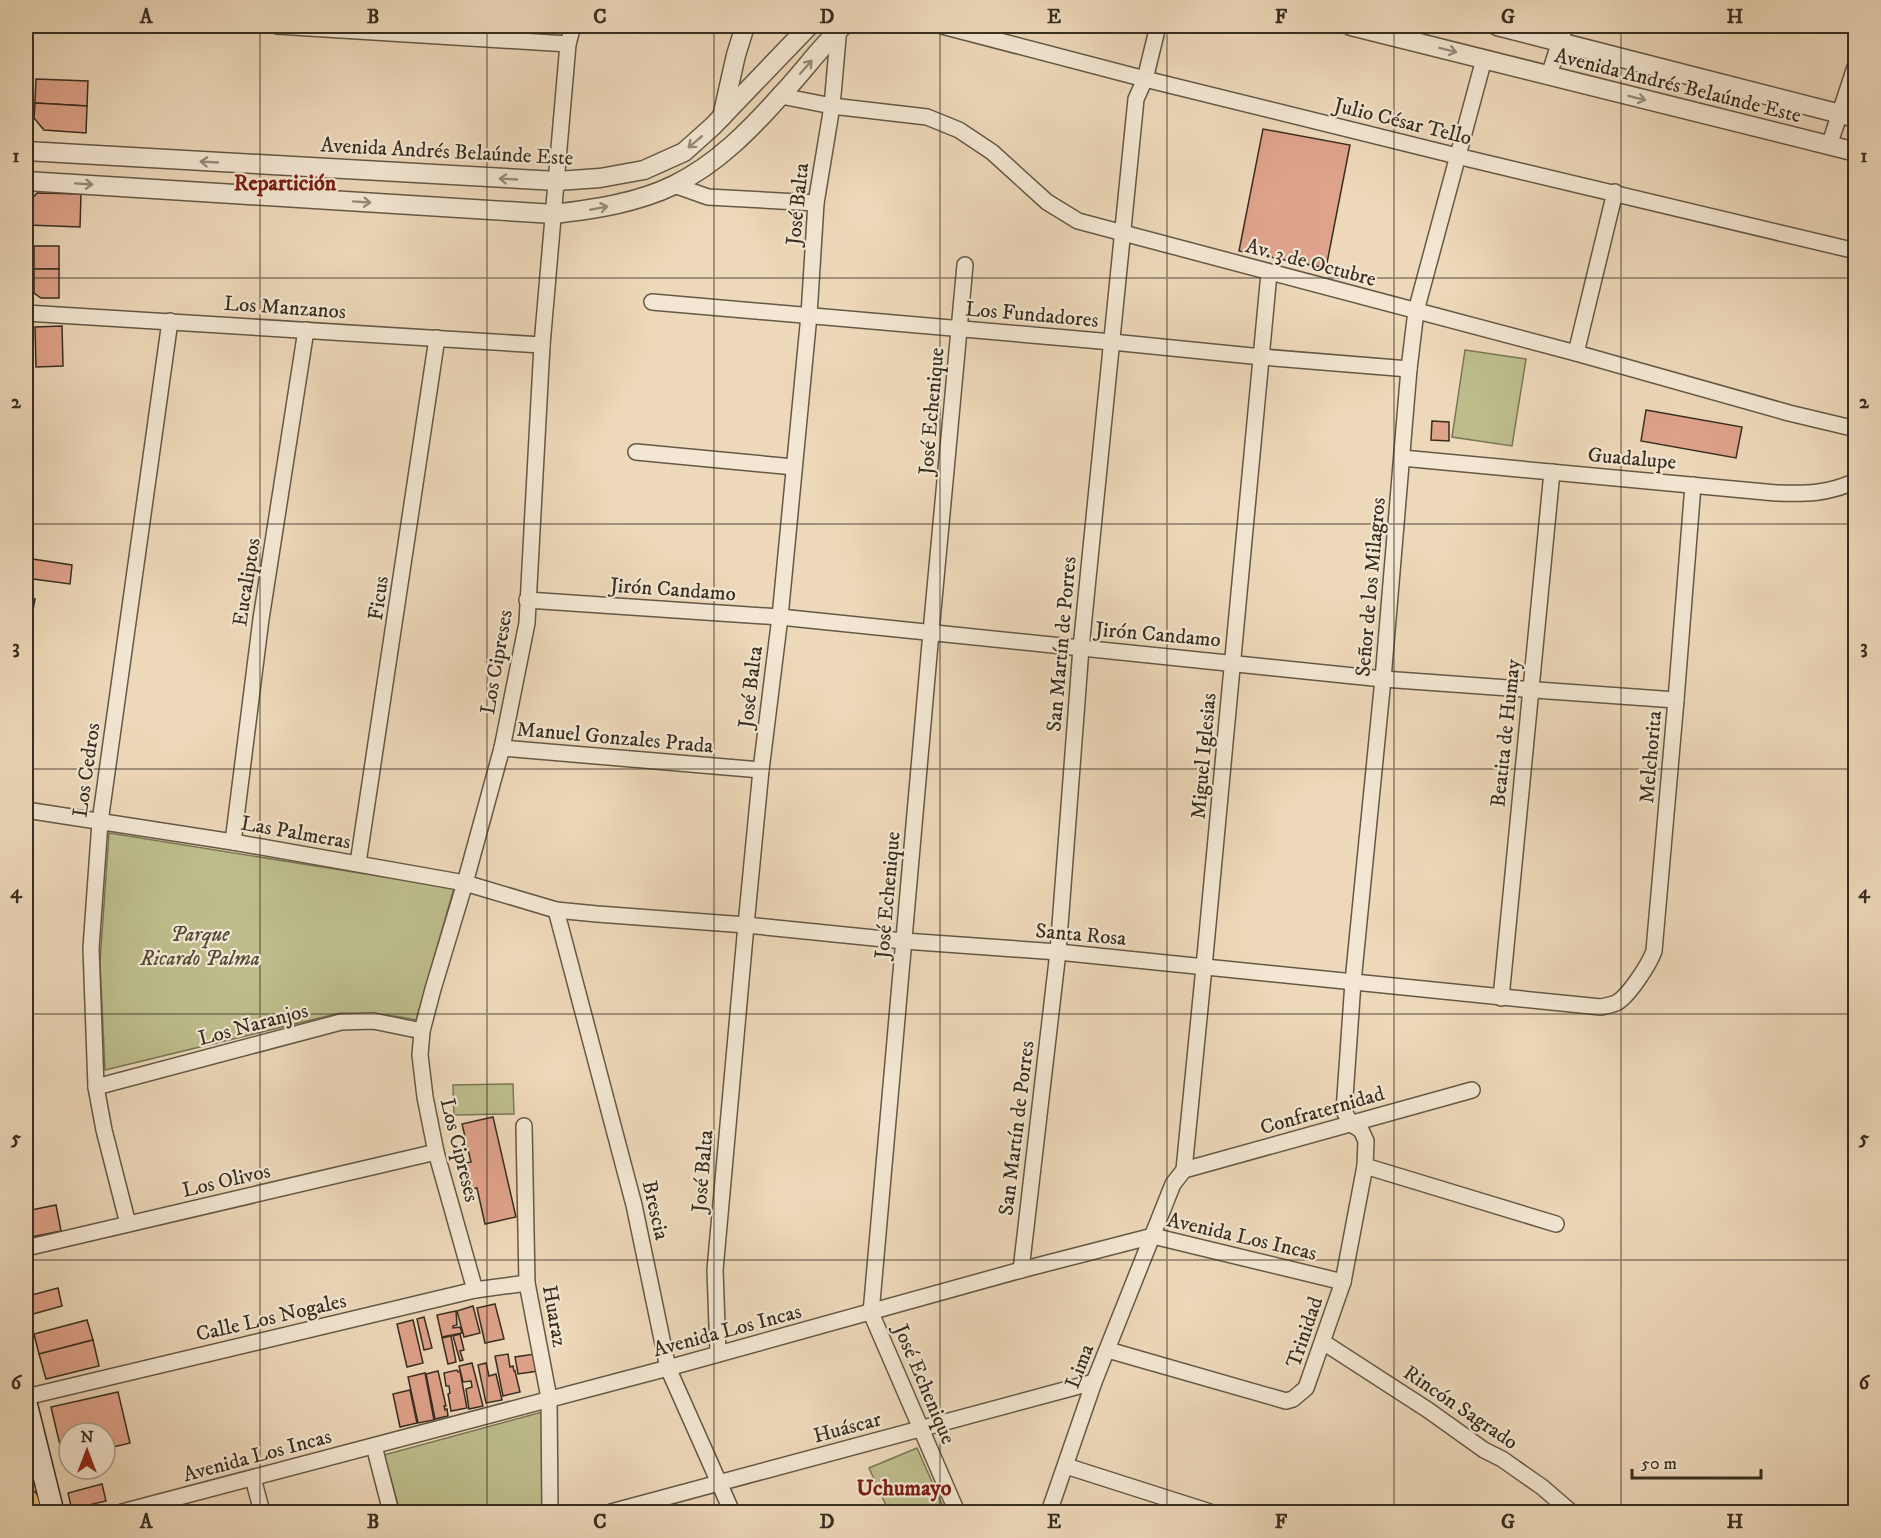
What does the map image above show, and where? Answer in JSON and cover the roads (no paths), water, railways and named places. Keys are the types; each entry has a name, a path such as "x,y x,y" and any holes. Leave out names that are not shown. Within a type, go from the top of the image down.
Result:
{"highway":[{"path":"26,1501 28,1512"}],"main road":[{"path":"26,1404 52,1512"}],"street":[{"path":"277,26 436,30 568,44"},
{"name":"Los Cipreses","path":"475,1290 436,1152 425,1097 420,1055 422,1031 502,748 527,623 542,345 568,44 573,26"},
{"path":"730,147 721,128 722,117 745,26"},
{"name":"Avenida Andrés Belaúnde Este","path":"26,151 557,182 600,178 644,170 684,152 714,126 809,26"},
{"name":"Julio César Tello","path":"942,26 1457,156 1856,251"},
{"name":"San Martín de Porres","path":"1021,1270 1058,952 1081,648 1136,99 1145,79 1158,26"},
{"name":"Avenida Andrés Belaúnde Este","path":"1351,26 1856,152"},
{"name":"Avenida Andrés Belaúnde Este","path":"1497,26 1562,34 1847,116"},
{"path":"26,181 554,214 598,209 643,197 674,185 708,165 730,147 781,96 840,27"},
{"name":"José Balta","path":"718,1354 715,1270 746,925 761,771 780,617 809,315 816,203 832,106 840,27"},
{"path":"1549,75 1562,34"},
{"name":"Señor de los Milagros","path":"1352,1124 1344,1111 1353,982 1416,311 1484,59"},
{"path":"1829,146 1847,116 1856,64"},
{"name":"Av. 3 de Octubre","path":"781,96 832,106 927,117 959,130 992,152 1047,202 1078,221 1576,353 1789,413 1856,429"},
{"path":"674,185 708,197 816,203"},
{"path":"1576,353 1615,192"},
{"name":"José Echenique","path":"957,1512 871,1313 965,265"},
{"name":"Miguel Iglesias","path":"1153,1236 1173,1184 1184,1170 1269,273"},
{"name":"Los Fundadores","path":"652,302 1409,369"},
{"name":"Los Manzanos","path":"26,313 542,345"},
{"name":"Los Cedros","path":"128,1224 104,1130 96,1088 91,948 100,822 170,321"},
{"name":"Eucaliptos","path":"233,842 261,619 306,330"},
{"name":"Ficus","path":"358,863 437,338"},
{"path":"636,452 794,467"},
{"name":"Guadalupe","path":"1402,458 1776,493 1805,494 1832,490 1856,481"},
{"name":"Beatita de Humay","path":"1501,998 1552,472"},
{"name":"Melchorita","path":"1601,1007 1617,1003 1631,989 1652,958 1654,951 1693,485"},
{"name":"Jirón Candamo","path":"527,600 780,617 1383,679 1676,700"},
{"name":"Manuel Gonzales Prada","path":"502,748 761,771"},
{"name":"Las Palmeras","path":"26,810 233,842 465,883 556,910"},
{"name":"Santa Rosa","path":"556,910 746,925 904,941 1058,952 1601,1007"},
{"name":"Brescia","path":"556,910 634,1205 668,1368 732,1512"},
{"name":"Los Naranjos","path":"96,1088 341,1022 373,1021 422,1031"},
{"name":"Confraternidad","path":"1184,1170 1472,1090"},
{"name":"Trinidad","path":"1108,1350 1286,1401 1293,1399 1306,1388 1343,1282 1365,1166 1366,1141 1361,1130 1352,1124"},
{"name":"Huaraz","path":"524,1126 527,1283 549,1398 550,1512"},
{"name":"Los Olivos","path":"26,1248 436,1152"},
{"path":"1365,1166 1556,1224"},
{"name":"Avenida Los Incas","path":"122,1512 668,1368 1021,1270 1153,1236 1343,1282"},
{"name":"Lima","path":"1049,1512 1094,1382 1153,1236"},
{"name":"Calle Los Nogales","path":"26,1397 475,1290 527,1283"},
{"name":"Rincón Sagrado","path":"1323,1342 1428,1410 1484,1450 1502,1459 1542,1487 1571,1512"},
{"name":"Huáscar","path":"610,1512 1094,1382"},
{"path":"374,1446 391,1512"},
{"path":"1066,1466 1210,1512"},
{"path":"253,1478 262,1512"}],"district":[{"name":"Repartición","path":"285,182"},
{"name":"Uchumayo","path":"904,1487"}],"park label":[{"name":"Parque Ricardo Palma","path":"200,946"}]}
